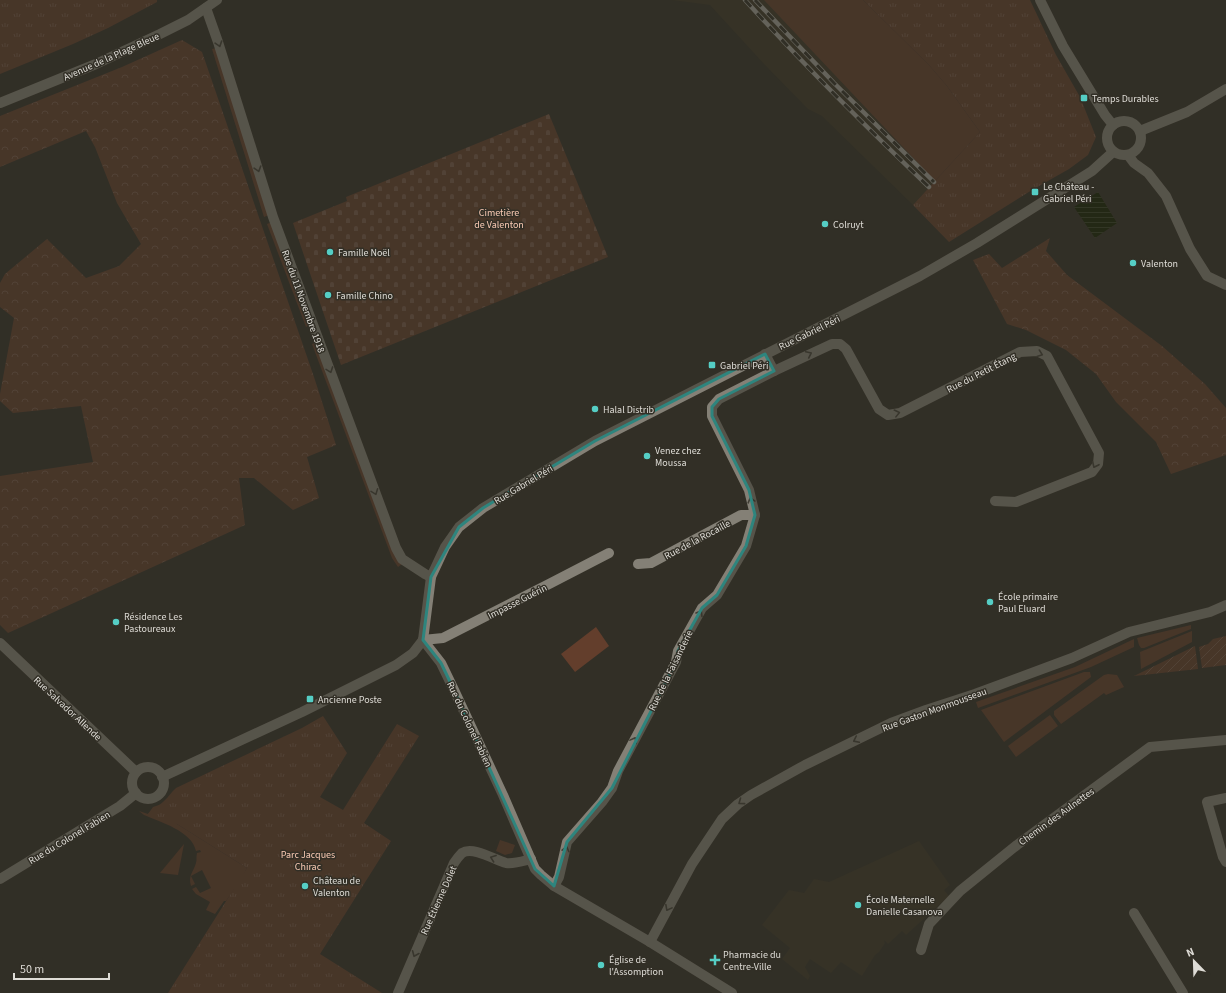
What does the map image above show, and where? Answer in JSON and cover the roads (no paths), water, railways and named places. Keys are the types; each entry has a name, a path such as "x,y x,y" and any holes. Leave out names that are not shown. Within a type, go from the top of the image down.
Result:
{"street":[{"name":"Avenue de la Plage Bleue","path":"0,103 96,64 188,20 217,0"},
{"path":"1040,0 1063,46 1105,115 1113,125"},
{"name":"Rue du 11 Novembre 1918","path":"206,8 273,217 396,548 402,559 431,577"},
{"path":"1140,131 1187,112 1226,89"},
{"path":"1125,121 1131,122 1140,131 1142,137 1141,143 1134,153 1123,156 1118,155 1109,147 1107,135 1109,129 1113,125 1125,121"},
{"name":"Rue Gabriel Péri","path":"423,640 431,577 445,548 459,527 483,508 596,441 920,276 977,243 1092,171 1113,152"},
{"path":"1128,155 1148,173 1166,196 1190,249 1207,276 1226,285"},
{"name":"Rue du Petit Étang","path":"774,371 832,344 840,344 846,349 879,409 888,415 900,413 1020,352 1037,351 1048,356 1099,453 1098,464 1092,472 1016,502 995,501"},
{"path":"765,354 774,371"},
{"name":"Rue de la Faisanderie","path":"554,886 559,877 567,842 602,802 612,788 618,771 676,662 678,651 702,608 717,595 746,546 755,515 749,490 712,416 712,407 719,399 774,371"},
{"name":"Rue de la Rocaille","path":"638,564 651,563 741,515 755,515"},
{"name":"Impasse Guérin","path":"423,640 443,638 552,584 609,553"},
{"name":"Rue Gaston Monmousseau","path":"650,942 692,864 722,819 738,804 751,795 805,765 890,723 1072,658 1129,632 1210,612 1226,605"},
{"path":"162,777 302,712 390,668 413,653 423,640"},
{"name":"Rue du Colonel Fabien","path":"423,640 441,663 535,869 540,875 554,886 650,942 732,993"},
{"name":"Rue Salvador Allende","path":"0,643 136,772"},
{"name":"Chemin des Aulnettes","path":"921,950 929,924 960,891 1017,845 1150,747 1226,740"},
{"path":"146,767 156,769 162,777 164,782 163,788 156,796 151,798 140,797 133,788 132,782 136,772 146,767"},
{"name":"Rue du Colonel Fabien","path":"0,879 120,806 136,793"},
{"path":"1226,798 1208,802 1223,849 1223,857 1226,862"},
{"name":"Rue Étienne Dolet","path":"398,993 454,863 460,854 469,851 477,852 508,863 518,863 531,859"},
{"path":"1134,913 1183,993"}],"railway":[{"path":"745,0 882,142 929,187"},
{"path":"755,0 834,83 934,182"}],"place":[{"name":"Temps Durables","path":"1084,98"},
{"name":"Le Château - Gabriel Péri","path":"1035,192"},
{"name":"Colruyt","path":"825,224"},
{"name":"Famille Noël","path":"330,252"},
{"name":"Valenton","path":"1133,263"},
{"name":"Famille Chino","path":"328,295"},
{"name":"Gabriel Péri","path":"712,365"},
{"name":"Halal Distrib","path":"595,409"},
{"name":"Venez chez Moussa","path":"647,456"},
{"name":"École primaire Paul Eluard","path":"990,602"},
{"name":"Résidence Les Pastoureaux","path":"116,622"},
{"name":"Ancienne Poste","path":"310,699"},
{"name":"Château de Valenton","path":"305,886"},
{"name":"École Maternelle Danielle Casanova","path":"858,905"},
{"name":"Pharmacie du Centre-Ville","path":"715,960"},
{"name":"Église de l'Assomption","path":"601,965"}],"park label":[{"name":"Cimetière de Valenton","path":"499,218"},
{"name":"Parc Jacques Chirac","path":"308,860"}]}
